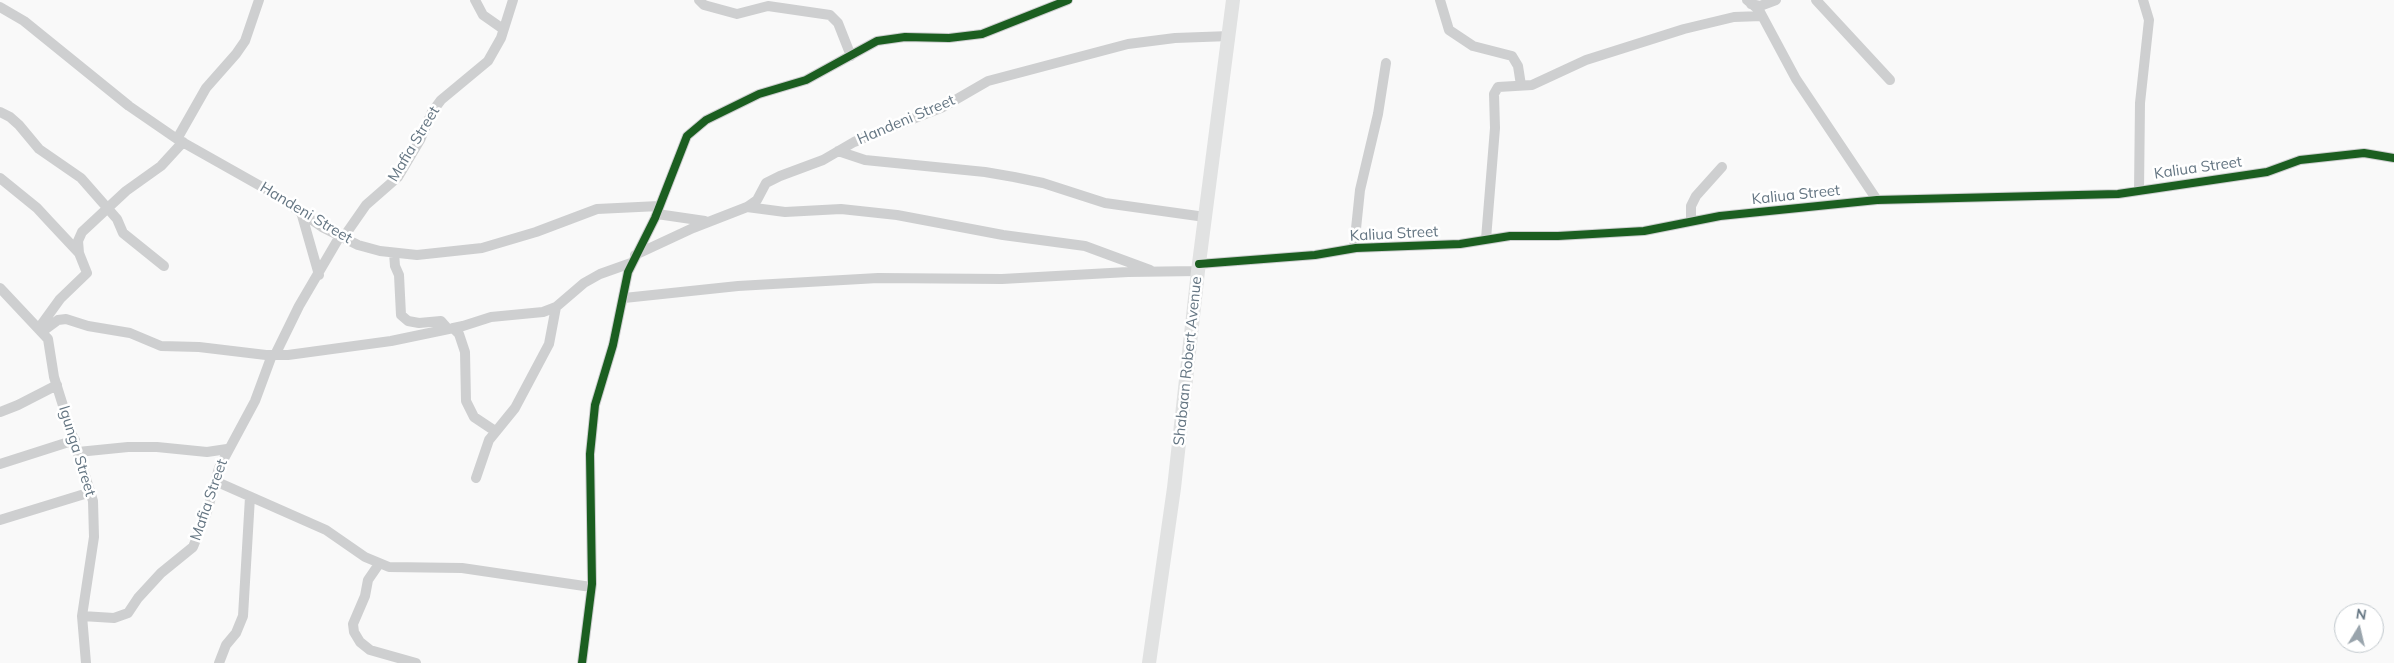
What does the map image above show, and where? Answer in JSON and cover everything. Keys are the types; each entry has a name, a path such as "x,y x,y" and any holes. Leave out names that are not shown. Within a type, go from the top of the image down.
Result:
{"main road":[{"name":"Shabaan Robert Avenue","path":"1149,663 1174,488 1198,268 1230,36 1233,0"}],"street":[{"path":"41,329 53,307 87,273 79,253 78,242 82,232 94,224 126,191 161,166 180,140 206,88 245,41 259,0"},
{"path":"475,0 483,15 503,29"},
{"name":"Mafia Street","path":"82,616 114,618 128,614 138,598 161,573 186,554 197,540 227,449 244,424 273,355 299,306 341,237 366,205 398,176 420,140 432,112 441,100 488,60 503,29 513,0"},
{"path":"699,0 704,5 737,14 768,6 830,15 838,23 851,56"},
{"path":"582,663 591,587 590,454 595,405 633,259 673,176 681,146 694,128 759,94 806,80 866,46 888,38 949,38 982,34 1068,0"},
{"path":"1440,0 1450,30 1472,46 1512,56 1516,60 1521,85"},
{"path":"1748,2 1760,6 1776,0"},
{"path":"1816,0 1890,80"},
{"path":"2139,191 2140,103 2149,20 2143,0"},
{"path":"1748,2 1759,10 1796,79 1877,200"},
{"name":"Handeni Street","path":"0,7 24,21 129,106 180,140 272,192 341,237 380,251 417,255 482,248 536,232 597,210 658,210 709,221"},
{"path":"1486,239 1495,128 1494,94 1501,85 1532,85 1586,60 1674,32 1734,17 1762,16"},
{"name":"Handeni Street","path":"556,307 584,283 600,274 709,221 747,207 757,200 766,183 823,160 854,142 943,107 988,81 1128,44 1175,38 1230,36"},
{"path":"1354,248 1360,190 1378,114 1386,63"},
{"path":"0,112 10,117 44,153 81,178 117,219 123,233 164,266"},
{"path":"838,151 864,160 985,172 1014,177 1043,183 1105,203 1205,217"},
{"name":"Kaliua Street","path":"624,298 747,285 878,278 1002,279 1153,272 1315,255 1354,248 1460,244 1510,236 1558,236 1644,231 1720,216 1877,200 1949,200 2033,195 2096,195 2139,191 2266,172 2300,160 2364,153 2394,158"},
{"path":"1691,222 1691,206 1696,196 1722,168"},
{"path":"0,178 37,208 79,253"},
{"path":"747,207 785,212 841,209 897,215 1003,235 1084,246 1132,262 1153,272"},
{"path":"301,212 319,275"},
{"path":"394,253 395,266 399,274 400,315 413,322 441,321 459,334 465,352 466,401 480,423 495,431"},
{"name":"Igunga Street","path":"0,288 41,329 48,339 56,385 90,492 94,511 94,537 82,616 86,663"},
{"path":"41,329 66,318 88,326 130,333 161,346 199,347 273,355 371,344 451,328 485,318 543,312 556,307"},
{"path":"476,478 489,440 515,408 549,344 556,307"},
{"path":"0,412 56,385"},
{"path":"0,464 75,440"},
{"path":"78,452 128,447 157,447 207,452 227,449"},
{"path":"215,481 326,530 379,564 403,569 428,566 462,568 591,587"},
{"path":"0,520 90,492"},
{"path":"219,663 226,645 236,634 243,616 250,497"},
{"path":"379,564 368,580 365,596 353,624 354,632 360,642 370,650 416,663"}],"cycle path":[{"path":"582,663 592,584 590,454 595,405 613,345 628,272 655,218 687,136 706,120 759,94 806,80 877,41 905,37 949,38 982,34 1068,0"},
{"path":"1199,264 1315,255 1356,248 1460,244 1510,236 1558,236 1644,231 1720,216 1877,200 2118,194 2267,172 2300,160 2364,153 2394,158"}]}
